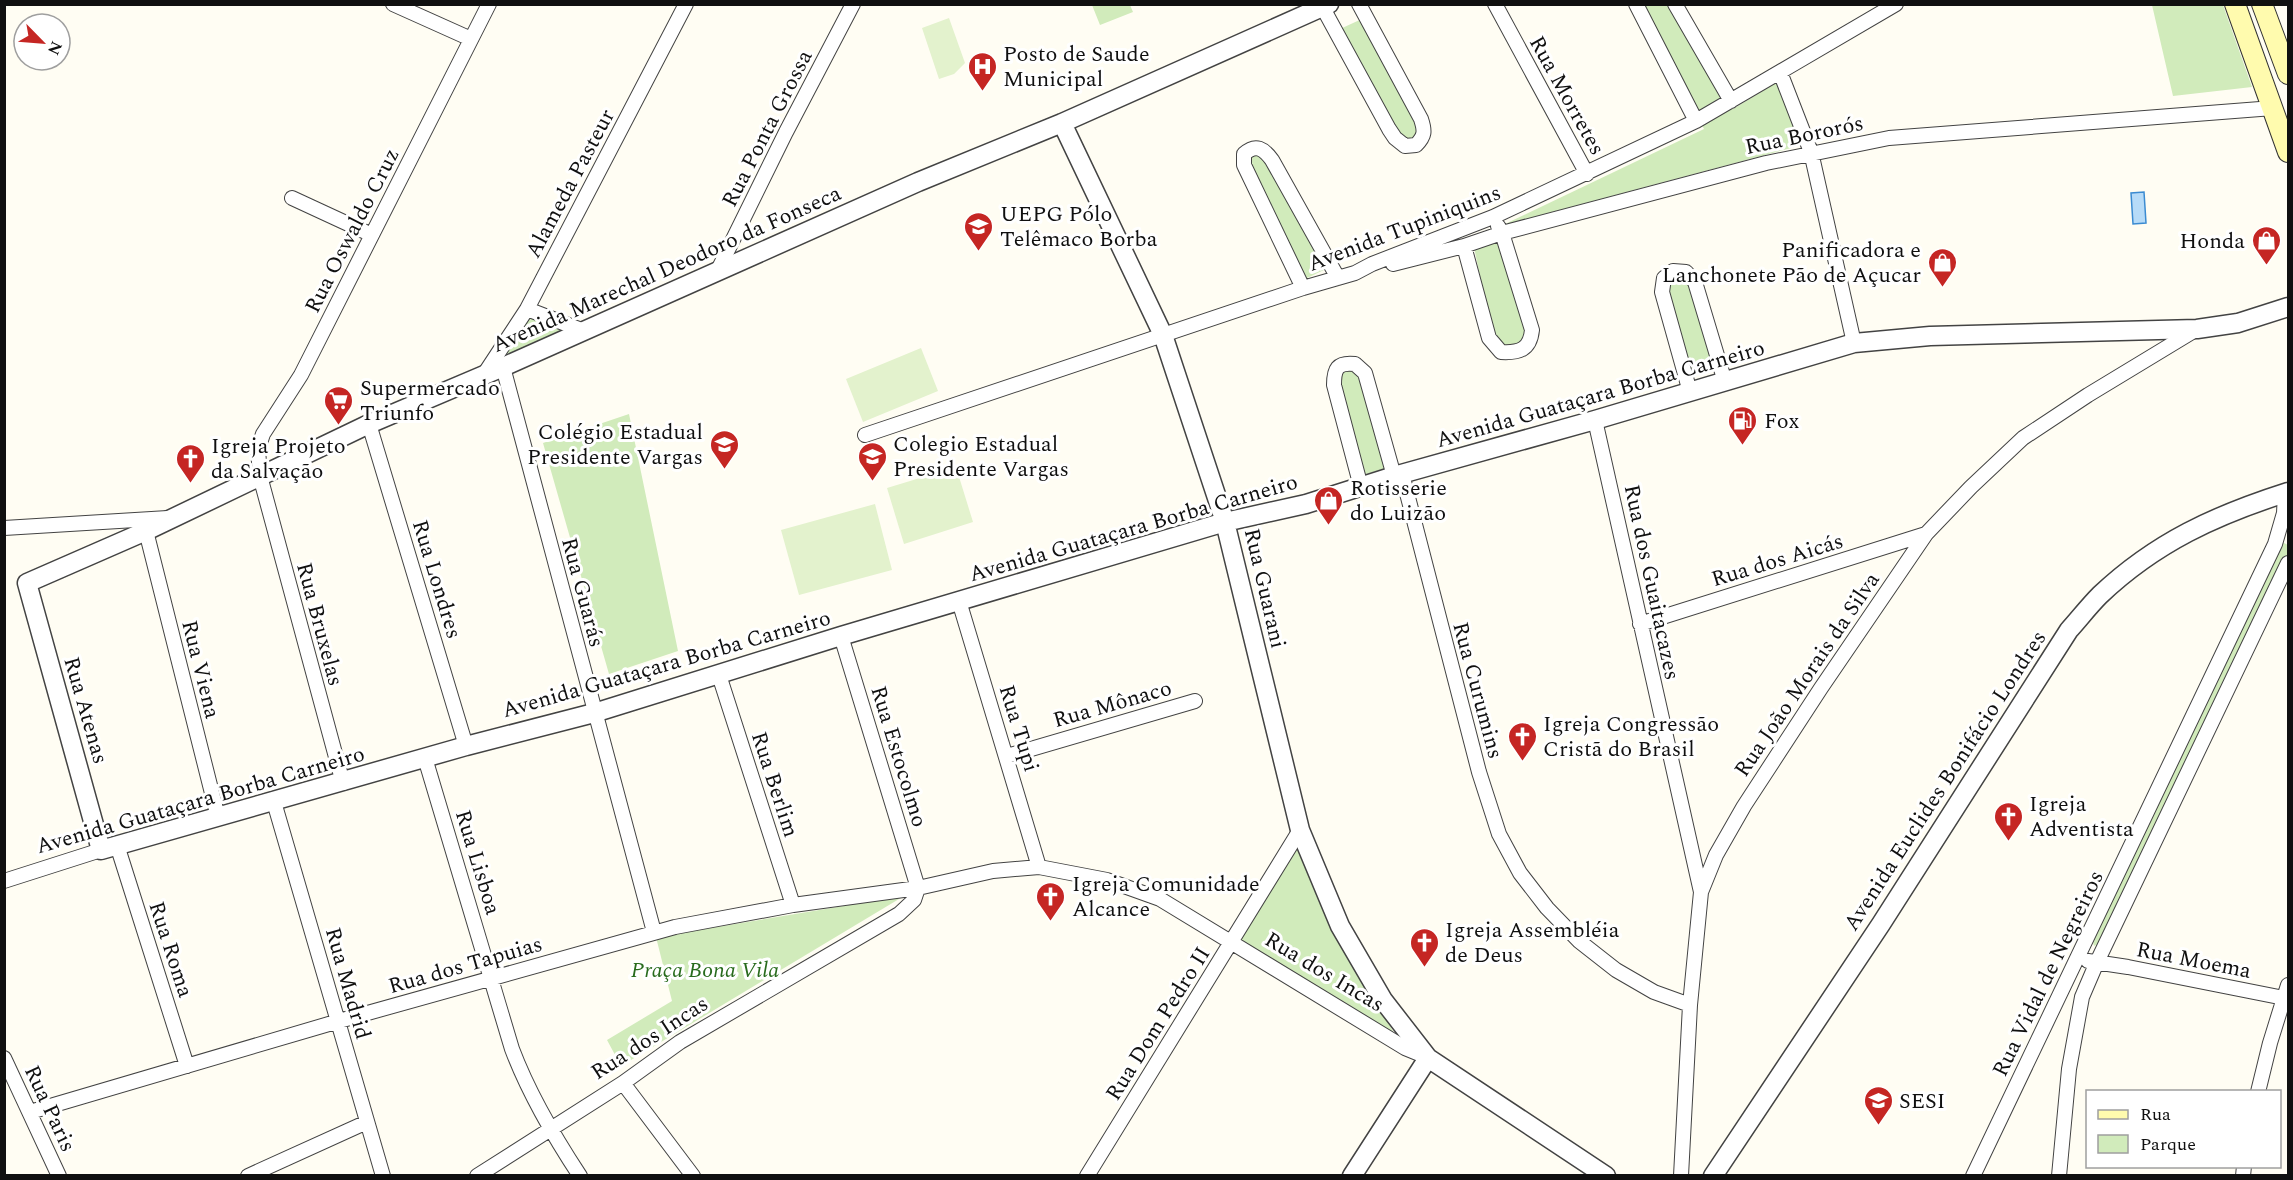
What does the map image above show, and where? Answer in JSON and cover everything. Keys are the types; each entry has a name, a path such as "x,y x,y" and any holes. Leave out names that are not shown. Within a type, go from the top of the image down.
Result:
{"main road":[{"path":"2235,4 2289,152"},
{"path":"2262,4 2289,74"}],"street":[{"path":"393,4 471,39"},
{"name":"Rua Oswaldo Cruz","path":"260,476 258,449 263,434 301,375 489,4"},
{"name":"Alameda Pasteur","path":"483,376 527,309 686,4"},
{"name":"Rua Ponta Grossa","path":"717,272 786,132 853,4"},
{"path":"1326,6 1389,129 1405,146 1416,145 1423,138 1424,129 1421,119 1359,4"},
{"name":"Rua Morretes","path":"1495,4 1587,174"},
{"path":"1636,4 1696,121"},
{"path":"1675,4 1731,101"},
{"name":"Avenida Tupiniquins","path":"865,435 1303,288 1355,273 1372,264 1493,217 1696,121 1896,4"},
{"name":"Avenida Marechal Deodoro da Fonseca","path":"27,583 146,531 369,424 483,376 918,182 1062,123 1233,45 1326,6"},
{"path":"1780,72 1811,152 1854,344"},
{"name":"Rua Bororós","path":"1355,273 1464,246 1502,233 1811,152 1889,138 2273,108"},
{"name":"Rua Guarani","path":"1062,123 1163,335 1225,522 1300,830 1340,926 1370,982 1428,1058"},
{"path":"1303,288 1244,165 1244,154 1251,149 1257,147 1265,150 1272,159 1338,278"},
{"path":"292,198 372,235"},
{"path":"1464,246 1489,338 1501,352 1513,353 1524,348 1531,340 1532,330 1502,233 1493,217"},
{"path":"1690,392 1662,292 1664,278 1673,271 1686,272 1695,282 1725,382"},
{"name":"Avenida Guataçara Borba Carneiro","path":"4,881 109,848 466,746 594,713 842,636 1225,522 1306,504 1398,475 1596,420 1854,344 1952,335 2198,329 2238,323 2289,307"},
{"path":"527,309 584,331"},
{"name":"Rua João Morais da Silva","path":"1681,1176 1690,1005 1701,892 1716,855 1744,806 1926,534 2023,438 2088,395 2198,329"},
{"name":"Rua Curumins","path":"1361,487 1334,386 1336,368 1355,363 1365,372 1398,475 1479,772 1499,834 1520,873 1555,917 1579,941 1606,963 1653,992 1690,1005"},
{"name":"Rua Guarás","path":"503,367 654,932"},
{"name":"Rua dos Guaitacazes","path":"1596,420 1701,892"},
{"name":"Rua Londres","path":"369,424 466,746"},
{"name":"Rua Bruxelas","path":"260,476 342,783"},
{"name":"Rua Vidal de Negreiros","path":"1973,1176 2275,544 2287,492"},
{"name":"Avenida Euclides Bonifácio Londres","path":"1713,1176 1881,924 2069,630 2100,596 2163,545 2212,519 2287,492"},
{"path":"4,528 173,518"},
{"name":"Rua Viena","path":"146,531 218,818"},
{"name":"Rua dos Aicás","path":"1640,624 1926,534"},
{"name":"Rua Vidal de Negreiros","path":"2059,1176 2069,1069 2082,998 2097,962 2289,563"},
{"name":"Rua Atenas","path":"27,583 109,848"},
{"name":"Rua Tupi","path":"959,601 1039,867"},
{"name":"Rua Estocolmo","path":"842,636 918,888"},
{"name":"Rua Berlim","path":"719,675 793,905"},
{"name":"Rua Mônaco","path":"1007,756 1195,701"},
{"name":"Rua Lisboa","path":"425,758 519,1068 549,1128 580,1176"},
{"name":"Rua Madrid","path":"274,802 383,1176"},
{"name":"Rua Dom Pedro II","path":"1087,1176 1300,830"},
{"name":"Rua Roma","path":"109,848 186,1065"},
{"name":"Rua dos Incas","path":"477,1176 549,1128 623,1083 680,1042 899,914 914,900 918,888 993,871 1039,867 1107,880 1160,899 1405,1048 1428,1058 1606,1176"},
{"name":"Rua dos Tapuias","path":"30,1112 186,1065 654,932 793,905 918,888"},
{"name":"Rua Moema","path":"2077,960 2286,992"},
{"path":"2258,1090 2270,1042 2286,992"},
{"name":"Rua Paris","path":"4,1058 59,1176"},
{"path":"1352,1176 1428,1058"},
{"path":"623,1083 693,1176"},
{"path":"248,1176 367,1122"}],"green space":[{"path":"1092,5 1130,5 1133,12 1100,25"},
{"path":"1639,5 1672,5 1733,109 1781,80 1806,144 1503,225 1704,129"},
{"path":"2152,5 2223,5 2252,87 2173,96"},
{"path":"949,18 965,63 954,74 939,79 922,28"},
{"path":"1364,18 1422,132 1411,141 1399,137 1340,29"},
{"path":"1251,153 1264,155 1326,269 1305,279 1249,166"},
{"path":"1502,239 1528,332 1525,341 1511,349 1493,341 1474,247"},
{"path":"1670,273 1686,274 1719,369 1686,378 1664,294"},
{"path":"527,317 573,332 495,364"},
{"path":"921,348 938,391 863,422 846,379"},
{"path":"1359,368 1390,467 1359,476 1335,373"},
{"path":"629,414 678,651 609,674 543,443"},
{"path":"956,467 973,522 904,544 887,488"},
{"path":"875,504 892,570 799,595 781,530"},
{"path":"2280,541 2288,545 2288,557 2102,942 2094,946 2092,938"},
{"path":"1298,846 1375,1001 1397,1038 1236,938"},
{"name":"Praça Bona Vila","path":"904,896 621,1066 607,1040 672,1001 656,937"}],"water":[{"path":"2144,192 2146,223 2133,224 2131,193"}],"place":[{"name":"Posto de Saude Municipal","path":"982,92"},
{"name":"UEPG Pólo Telêmaco Borba","path":"979,252"},
{"name":"Honda","path":"2266,266"},
{"name":"Panificadora e Lanchonete Pão de Açucar","path":"1942,288"},
{"name":"Supermercado Triunfo","path":"339,426"},
{"name":"Fox","path":"1743,446"},
{"name":"Colégio Estadual Presidente Vargas","path":"724,470"},
{"name":"Colegio Estadual Presidente Vargas","path":"872,482"},
{"name":"Igreja Projeto da Salvação","path":"190,484"},
{"name":"Rotisserie do Luizão","path":"1329,526"},
{"name":"Igreja Congressão Cristã do Brasil","path":"1522,762"},
{"name":"Igreja Adventista","path":"2008,842"},
{"name":"Igreja Comunidade Alcance","path":"1051,922"},
{"name":"Igreja Assembléia de Deus","path":"1424,968"},
{"name":"SESI","path":"1878,1126"}]}
